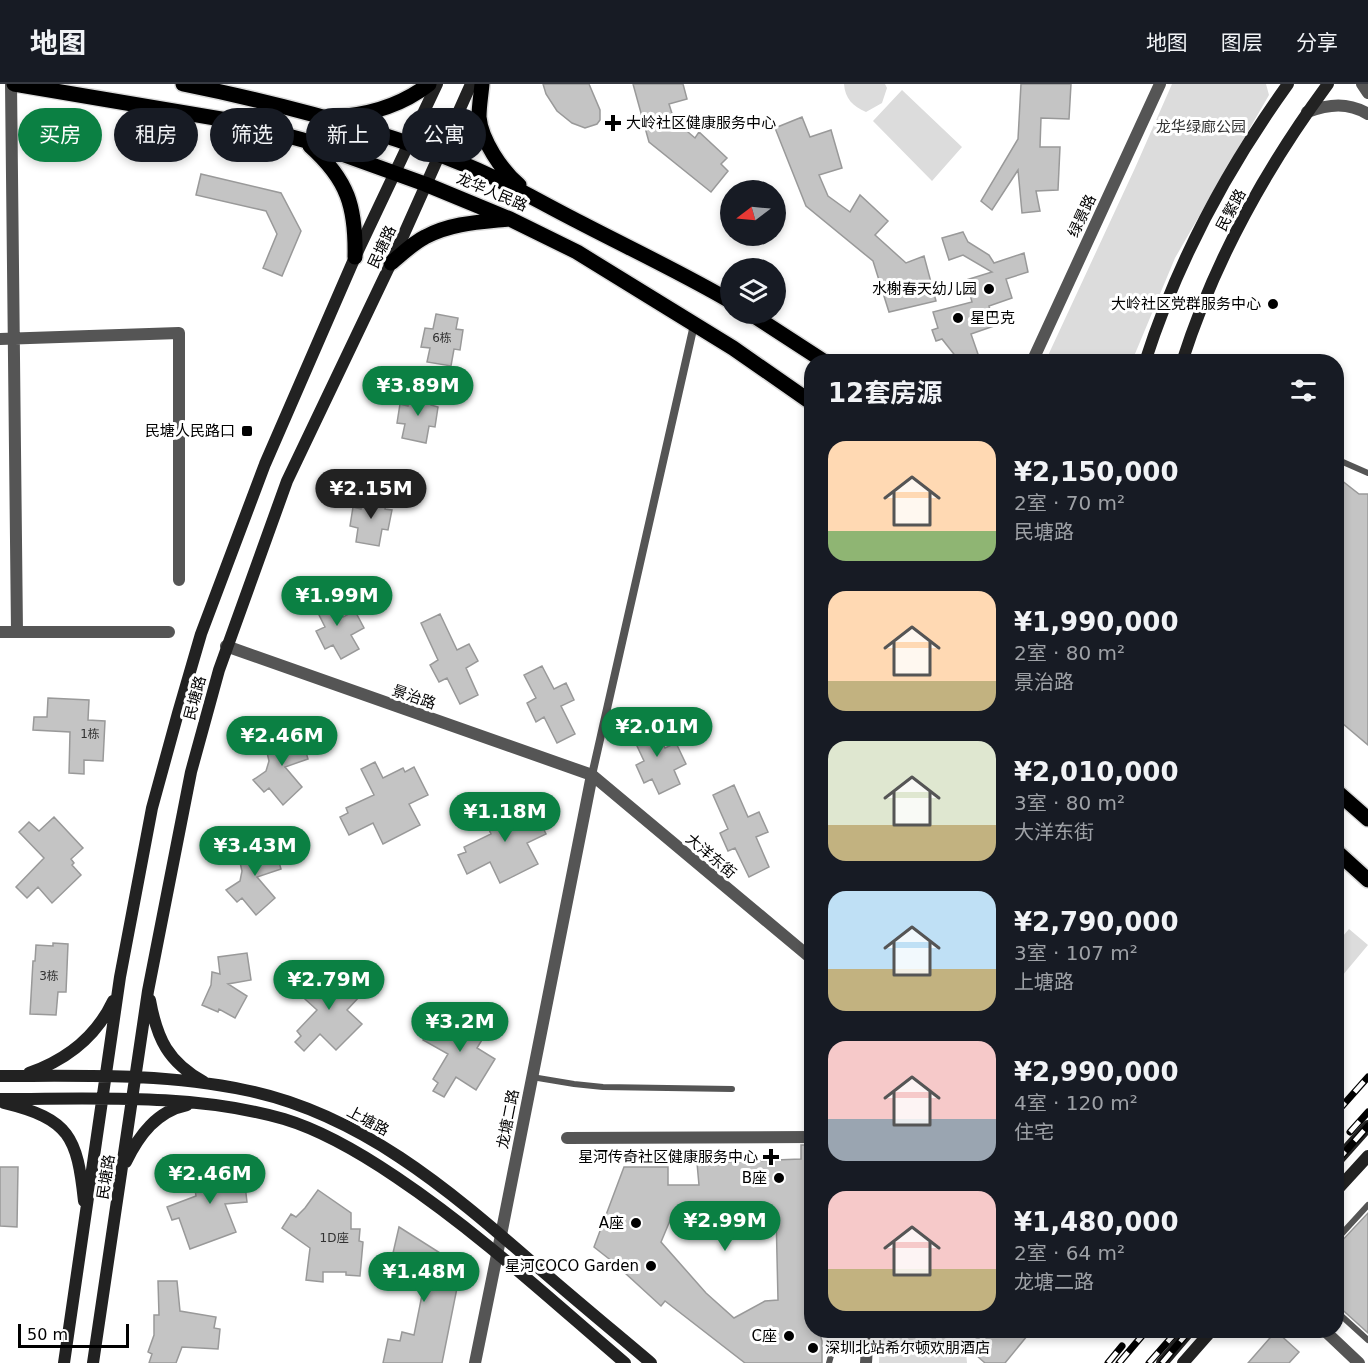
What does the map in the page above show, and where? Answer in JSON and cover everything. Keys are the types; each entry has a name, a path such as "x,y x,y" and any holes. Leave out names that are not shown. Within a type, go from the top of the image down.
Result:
{"main road":[{"name":"龙华人民路","path":"13,84 232,121 303,140 395,172 510,219 577,252 766,370 804,397"},
{"name":"龙华人民路","path":"183,84 257,99 306,113"},
{"path":"384,108 404,100 429,84"},
{"name":"民塘路","path":"425,108 437,84"},
{"name":"民塘路","path":"460,108 471,84"},
{"path":"482,84 479,120 489,146 512,179 531,195"},
{"name":"民繁路","path":"1148,354 1185,260 1206,218 1245,148 1288,84"},
{"name":"民繁路","path":"1186,354 1210,288 1240,225 1272,168 1307,112 1328,84"},
{"path":"303,140 334,171 348,195 356,226 356,257"},
{"name":"民塘路","path":"64,1363 119,989 152,808 201,634 265,464 402,157"},
{"name":"民塘路","path":"93,1363 148,991 191,772 226,646 287,481 391,263 435,162"},
{"name":"龙华人民路","path":"457,162 531,195 662,263 720,296"},
{"path":"391,263 415,243 436,232 462,224 510,219"},
{"path":"766,324 813,354"},
{"path":"1344,798 1368,819"},
{"path":"1344,858 1368,880"},
{"path":"20,1076 58,1060 92,1035 106,1017 119,989"},
{"path":"148,991 154,1021 163,1044 181,1067 207,1084"},
{"name":"上塘路","path":"0,1076 135,1078 207,1084 246,1090 295,1104 340,1122 383,1145 424,1172 651,1363"},
{"path":"0,1101 103,1099 162,1100 206,1104 286,1120 333,1139 369,1159 413,1189 498,1253 625,1363"},
{"path":"0,1101 49,1118 68,1135 78,1165 86,1217"},
{"path":"122,1171 139,1139 163,1113 173,1108 206,1104"},
{"path":"1344,1153 1368,1126"},
{"path":"1344,1182 1368,1156"},
{"path":"1162,1363 1183,1338"},
{"path":"1183,1363 1205,1338"}],"street":[{"path":"13,84 16,632"},
{"name":"绿景路","path":"1036,354 1160,84"},
{"path":"1362,84 1368,93"},
{"path":"1307,112 1320,107 1343,105 1354,106 1368,114"},
{"path":"592,775 694,325"},
{"path":"0,339 179,333 179,580"},
{"path":"0,632 169,632"},
{"name":"景治路","path":"226,646 592,775"},
{"name":"大洋东街","path":"592,775 804,952"},
{"name":"龙塘二路","path":"475,1363 592,775"},
{"path":"567,1138 804,1137"},
{"path":"866,1363 868,1338"},
{"path":"1332,1338 1359,1363"}],"lane":[{"path":"1344,462 1368,473"},
{"path":"532,1076 603,1087 732,1089"},
{"path":"1344,1231 1368,1205"},
{"path":"1344,1318 1368,1340"},
{"path":"829,1363 835,1338"}],"green space":[{"path":"844,84 885,84 887,88 882,103 866,112 850,101"},
{"name":"龙华绿廊公园","path":"1172,84 1266,84 1269,95 1175,258 1135,354 1049,354"},
{"path":"902,90 962,147 932,181 873,121"},
{"path":"1349,929 1368,945 1344,974 1344,935"},
{"path":"880,1338 965,1338 967,1363 879,1363"}],"building":[{"path":"543,84 589,84 600,110 600,120 597,124 585,128 572,123 557,111 546,94"},
{"path":"633,84 683,84 687,99 669,104 674,120 695,138 699,132 727,158 721,164 728,171 711,192 649,142"},
{"path":"1021,84 1071,84 1069,119 1041,118 1040,147 1060,147 1058,190 1036,191 1040,211 1022,213 1018,170 992,210 981,201 1018,139"},
{"path":"802,117 810,137 831,130 842,168 819,175 828,196 850,212 860,195 888,221 875,235 906,263 924,256 936,301 889,312 873,261 806,206 775,128"},
{"path":"201,174 281,193 301,231 282,276 263,268 277,234 266,211 196,195"},
{"name":"水榭春天幼儿园","path":"963,232 968,242 989,255 994,263 1024,253 1028,272 1006,279 1012,298 989,306 994,326 971,334 978,354 954,354 942,339 936,341 932,330 938,328 933,312 972,302 966,280 992,272 963,255 949,260 942,238"},
{"path":"436,314 458,318 456,329 463,330 460,350 454,349 451,366 427,362 430,348 421,347 425,328 433,329"},
{"path":"411,390 433,395 431,405 438,407 435,427 429,426 426,443 402,438 405,424 397,423 400,404 408,406"},
{"path":"1344,482 1359,494 1368,494 1368,745 1344,725"},
{"path":"364,494 387,498 385,509 392,510 388,530 382,529 379,546 356,542 358,528 350,526 353,507 361,509"},
{"path":"331,594 343,617 355,611 364,628 351,635 359,649 341,659 333,645 325,649 316,631 325,627 313,603"},
{"path":"440,614 457,650 469,644 478,661 466,668 478,695 460,704 447,678 439,682 430,665 438,660 421,623"},
{"path":"542,666 554,689 566,683 574,700 561,706 575,734 557,743 544,717 536,722 527,703 536,698 524,675"},
{"path":"48,698 89,700 88,720 105,721 103,761 84,760 84,774 69,773 70,732 33,730 34,717 47,717"},
{"path":"652,721 665,748 676,743 686,764 674,770 680,784 659,794 652,779 644,783 636,765 644,761 630,731"},
{"path":"280,734 282,740 301,735 308,759 285,767 302,787 283,805 269,788 264,792 253,780 266,771 269,761 264,740"},
{"path":"375,762 383,778 403,768 405,772 414,767 428,795 409,804 420,825 383,844 373,823 349,835 340,817 348,813 346,808 374,795 361,769"},
{"path":"734,785 748,817 759,812 768,832 756,837 769,867 749,877 735,848 728,851 720,833 728,829 713,795"},
{"path":"493,801 500,817 520,807 522,811 532,806 546,834 527,843 538,864 500,883 490,862 467,874 458,855 466,852 464,847 491,834 479,808"},
{"path":"54,817 83,848 71,859 74,863 72,865 81,875 52,903 38,887 27,898 16,887 44,858 19,832 29,822 39,831"},
{"path":"253,845 255,850 274,845 281,869 257,877 275,898 256,915 242,898 237,902 226,890 240,881 242,871 237,850"},
{"path":"53,943 68,944 66,992 58,992 56,1015 30,1014 36,945 53,946"},
{"path":"247,953 251,980 228,984 247,996 235,1018 219,1009 218,1012 202,1005 211,985 212,972 220,974 218,957"},
{"path":"333,968 361,995 347,1010 362,1024 336,1050 320,1034 304,1051 295,1042 301,1036 297,1031 317,1010 295,990 304,980 314,989"},
{"path":"456,1010 488,1030 477,1048 495,1059 476,1090 456,1077 444,1097 433,1091 438,1083 433,1079 448,1054 423,1040 429,1028 441,1034"},
{"name":"星河COCO Garden","path":"801,1145 804,1145 804,1338 821,1338 822,1363 745,1363 665,1301 661,1306 594,1247 624,1167 668,1167 668,1185 699,1185 697,1163 801,1159","holes":["674,1211 776,1213 778,1300 765,1301 734,1318 706,1293 661,1242"]},
{"path":"205,1163 208,1169 214,1171 243,1168 247,1202 225,1204 236,1232 190,1249 179,1218 172,1220 167,1207 196,1196 191,1165"},
{"path":"0,1167 18,1167 17,1227 0,1226"},
{"path":"318,1190 351,1213 351,1229 360,1229 359,1241 363,1242 360,1276 346,1275 346,1272 323,1272 323,1282 306,1280 310,1248 282,1228 291,1214 296,1217"},
{"path":"1368,1213 1368,1333 1344,1311 1344,1238"},
{"path":"399,1227 448,1258 457,1288 442,1363 383,1363 388,1339 400,1341 402,1332 414,1335 428,1265 407,1284 392,1272 401,1260 393,1253"},
{"path":"158,1281 177,1281 180,1311 216,1317 214,1328 220,1329 218,1349 182,1347 176,1363 149,1363 152,1354 148,1352 154,1335 154,1315 159,1315"},
{"path":"976,1338 1025,1338 1005,1363 985,1363 977,1356"},
{"path":"1270,1338 1284,1338 1299,1352 1289,1363 1248,1363"}],"railway":[{"path":"1344,1104 1368,1077"},
{"path":"1350,1132 1368,1112"},
{"path":"1344,1153 1368,1126"},
{"path":"1119,1363 1140,1338"},
{"path":"1149,1363 1171,1338"},
{"path":"1162,1363 1183,1338"},
{"path":"1108,1363 1122,1346"}],"place":[{"name":"大岭社区健康服务中心","path":"613,123"},
{"name":"水榭春天幼儿园","path":"989,289"},
{"name":"大岭社区党群服务中心","path":"1273,304"},
{"name":"星巴克","path":"958,318"},
{"name":"民塘人民路口","path":"247,431"},
{"name":"星河传奇社区健康服务中心","path":"771,1157"},
{"name":"B座","path":"779,1178"},
{"name":"A座","path":"636,1223"},
{"name":"星河COCO Garden","path":"651,1266"},
{"name":"C座","path":"789,1336"},
{"name":"深圳北站希尔顿欢朋酒店","path":"813,1348"}]}
